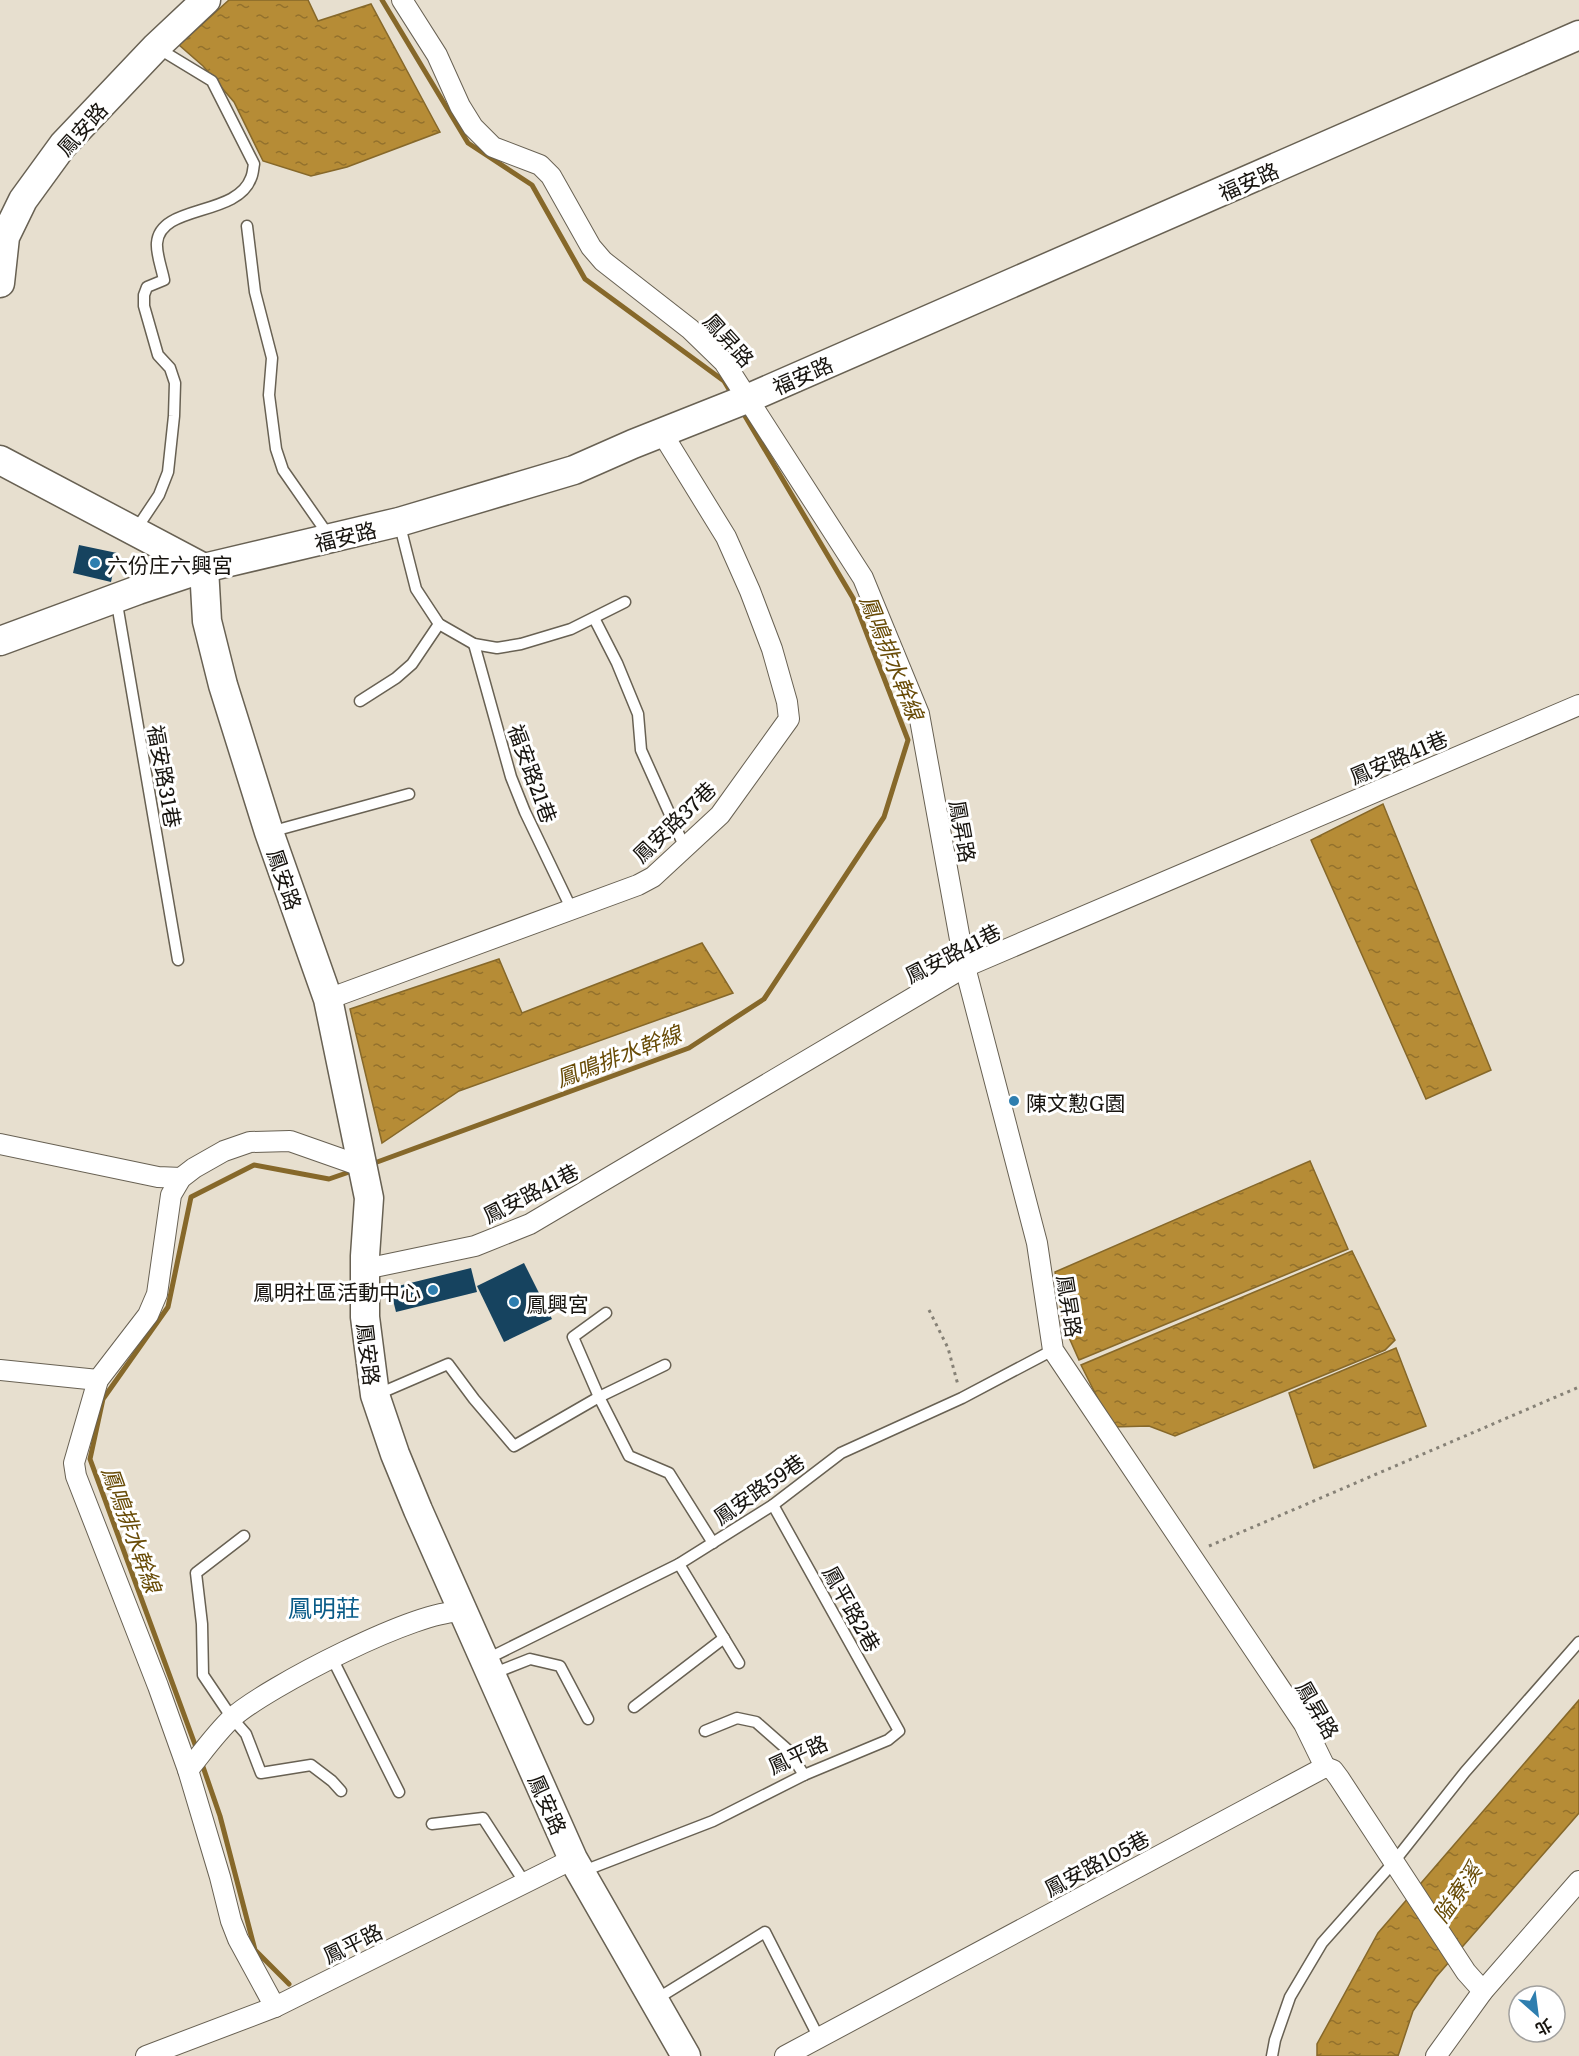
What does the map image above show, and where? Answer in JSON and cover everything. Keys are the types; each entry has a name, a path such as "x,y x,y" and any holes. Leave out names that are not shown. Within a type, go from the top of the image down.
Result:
{"street":[{"name":"鳳安路","path":"0,283 5,237 23,200 63,145 156,47 206,0"},
{"name":"鳳昇路","path":"402,0 437,55 460,106 473,127 493,147 540,165 551,176 591,246 603,261 690,329 724,362 863,578 919,714 964,967 1037,1243 1053,1350 1304,1724 1325,1767"},
{"name":"福安路","path":"0,641 204,568 399,522 574,470 748,398 1579,35"},
{"name":"鳳安路37巷","path":"328,999 653,878 720,815 789,719 789,711 768,639 726,537 662,433"},
{"path":"0,460 204,568"},
{"name":"鳳安路","path":"204,568 207,621 223,685 269,832 328,999 364,1167 369,1198 364,1317 375,1395 395,1454 577,1865 686,2056"},
{"name":"鳳安路41巷","path":"365,1269 475,1246 530,1224 964,967 1579,705"},
{"path":"275,2007 231,1922 196,1761 158,1686 76,1476 74,1463 98,1380 148,1315 158,1294 171,1195 181,1178 224,1151 250,1142 290,1141 364,1167"},
{"path":"0,1144 158,1177 181,1178"},
{"path":"0,1370 98,1380"},
{"path":"196,1761 232,1718 268,1692 388,1632 435,1614 463,1612"},
{"path":"1325,1767 1333,1770 1339,1778 1466,1972 1483,1991"},
{"name":"鳳安路105巷","path":"785,2056 1325,1767"},
{"name":"鳳平路","path":"146,2056 275,2007 525,1883 577,1865"},
{"path":"1436,2056 1483,1991 1579,1881"}],"lane":[{"path":"135,531 159,495 168,472 174,416 175,383 170,368 158,355 144,306 147,287 164,280 157,244 160,233 165,225 174,220 218,206 234,198 251,179 254,164 212,81 156,47"},
{"path":"247,226 255,292 272,358 269,395 279,459 283,470 331,538"},
{"path":"399,522 416,589 440,624 474,644 496,648 521,644 571,629 625,602"},
{"name":"福安路31巷","path":"116,598 178,960"},
{"path":"594,618 617,663 638,714 641,750 685,848"},
{"path":"360,701 396,678 412,664 440,624"},
{"name":"福安路21巷","path":"474,644 511,777 525,812 572,910"},
{"path":"269,832 409,794"},
{"path":"606,1313 573,1337 599,1397 629,1456 669,1473 713,1543"},
{"name":"鳳安路59巷","path":"488,1667 679,1564 773,1505 842,1453 962,1398 1053,1350"},
{"path":"375,1395 448,1364 514,1446 599,1397 664,1365"},
{"name":"鳳平路2巷","path":"773,1505 899,1731"},
{"path":"244,1536 196,1573 202,1624 203,1675 232,1718 246,1734 261,1773 311,1765 341,1791"},
{"path":"679,1564 739,1663"},
{"path":"634,1707 724,1638"},
{"path":"1272,2056 1290,1997 1322,1943 1393,1863 1466,1772 1579,1642"},
{"path":"332,1658 399,1792"},
{"path":"488,1667 530,1659 560,1666 588,1719"},
{"path":"705,1731 737,1718 756,1722 789,1751 804,1775"},
{"name":"鳳平路","path":"577,1865 713,1821 804,1775 888,1740 899,1731"},
{"path":"432,1824 483,1818 525,1883"},
{"path":"655,2000 765,1932 819,2038"}],"path":[{"path":"929,1310 948,1348 962,1398"},
{"path":"1190,1554 1579,1387"}],"water":[{"path":"229,0 308,0 318,21 371,4 440,132 347,167 311,176 263,161 234,102 203,66 179,45"},
{"path":"1383,804 1491,1070 1426,1099 1311,840"},
{"path":"702,943 733,993 459,1091 382,1143 350,1009 499,959 522,1013"},
{"path":"1310,1161 1348,1249 1079,1360 1063,1324 1055,1272"},
{"path":"1352,1251 1395,1340 1385,1350 1175,1436 1149,1426 1112,1427 1081,1365"},
{"path":"1396,1348 1426,1426 1314,1468 1289,1393"},
{"name":"隘寮溪","path":"1579,1700 1579,1813 1436,1977 1413,2011 1398,2056 1317,2056 1317,2044 1378,1933"}],"building":[{"name":"六份庄六興宮","path":"79,545 117,553 111,582 73,573"},
{"name":"鳳興宮","path":"524,1263 552,1319 504,1342 477,1286"},
{"name":"鳳明社區活動中心","path":"471,1268 477,1292 396,1312 390,1288"}],"waterway":[{"name":"鳳鳴排水幹線","path":"382,0 468,143 532,185 585,279 724,381 733,396"},
{"name":"鳳鳴排水幹線","path":"369,1165 689,1048 764,999 884,817 908,740 853,598 742,411"},
{"name":"鳳鳴排水幹線","path":"197,1750 90,1459 103,1399 168,1307 191,1197 254,1165 329,1179 355,1170"},
{"name":"鳳鳴排水幹線","path":"201,1761 220,1816 255,1950 289,1984"}],"place":[{"name":"六份庄六興宮","path":"95,563"},
{"name":"陳文懃G園","path":"1014,1101"},
{"name":"鳳明社區活動中心","path":"433,1290"},
{"name":"鳳興宮","path":"514,1302"}],"district":[{"name":"鳳明莊","path":"324,1606"}]}
